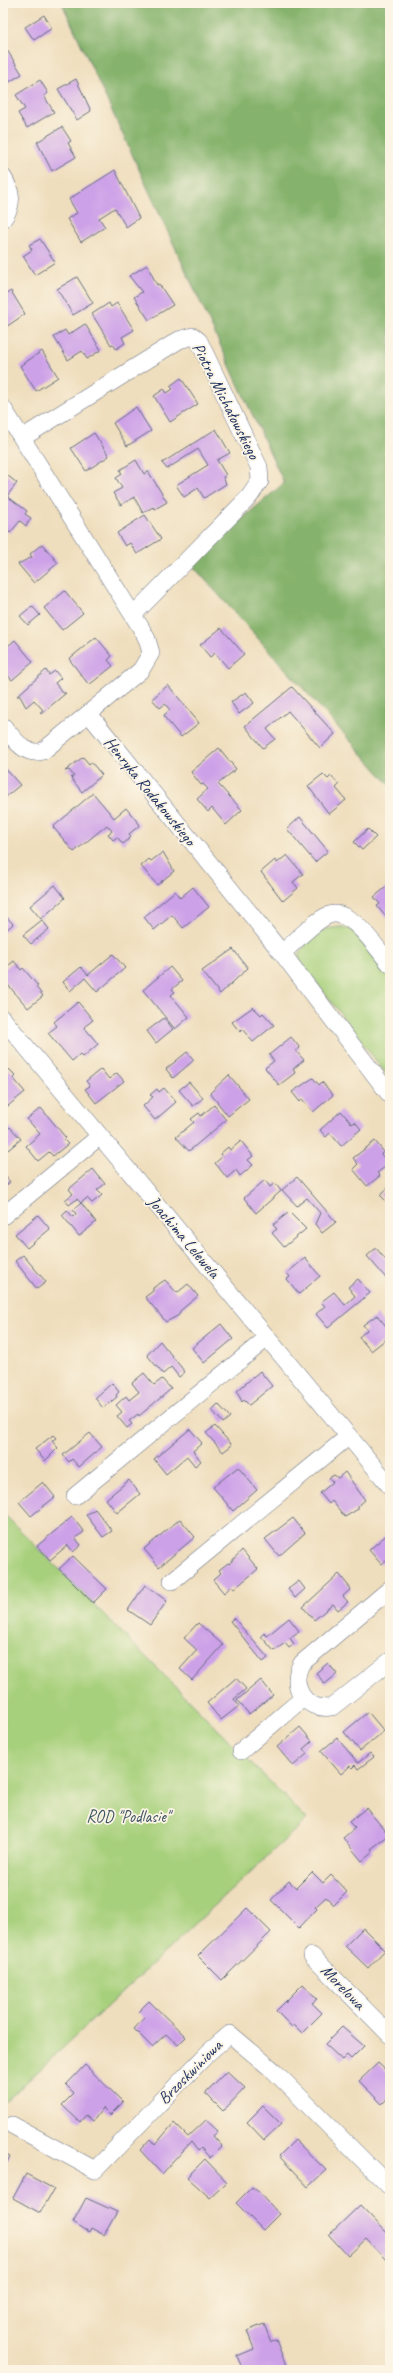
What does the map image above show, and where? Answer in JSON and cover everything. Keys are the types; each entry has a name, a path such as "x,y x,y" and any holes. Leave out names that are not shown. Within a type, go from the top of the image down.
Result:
{"street":[{"path":"3,177 10,189 12,200 3,219"},
{"name":"Piotra Michałowskiego","path":"22,438 179,340 193,336 199,341 259,467 260,481 249,497 133,615"},
{"path":"3,408 133,615 147,639 150,648 149,658 141,670 49,747 38,753 22,748 3,726"},
{"name":"Henryka Rodakowskiego","path":"88,714 282,953 390,1095"},
{"path":"282,953 325,917 341,914 351,918 390,964"},
{"name":"Joachima Lelewela","path":"3,1019 390,1486"},
{"path":"3,1216 100,1136"},
{"path":"75,1496 267,1338"},
{"path":"172,1581 349,1436"},
{"path":"390,1589 302,1663 297,1678 298,1688 303,1698 315,1706 324,1708 336,1706 390,1661"},
{"path":"241,1751 303,1698"},
{"name":"Morelowa","path":"312,1956 390,2035"},
{"name":"Brzoskwiniowa","path":"12,2125 95,2170 209,2052 230,2034 274,2071 390,2187"}],"green space":[{"path":"62,3 390,3 390,785 190,563 284,483"},
{"path":"341,927 353,930 390,975 390,1079 298,958 305,945 315,935 326,929"},
{"name":"ROD \"Podlasie\"","path":"3,1513 307,1819 3,2104"}],"building":[{"path":"44,15 52,28 34,40 25,27"},
{"path":"7,50 22,74 3,86 3,53"},
{"path":"76,79 91,111 77,120 58,89"},
{"path":"40,80 48,93 44,96 54,112 27,128 18,113 25,109 16,95"},
{"path":"62,127 71,141 68,143 76,157 52,171 37,142"},
{"path":"115,170 139,218 126,227 115,208 99,218 105,227 81,242 67,219 77,213 69,199"},
{"path":"40,239 55,262 35,275 23,256 32,250 29,245"},
{"path":"147,265 157,285 159,284 173,305 149,320 134,297 142,292 129,276"},
{"path":"77,277 93,303 73,315 57,289"},
{"path":"11,291 25,314 3,329 3,296"},
{"path":"109,303 111,307 117,303 134,330 122,337 125,343 116,349 113,344 111,345 92,314"},
{"path":"85,324 101,350 87,359 82,351 68,360 54,337 65,330 68,335"},
{"path":"42,351 58,377 36,391 20,366"},
{"path":"181,378 198,404 170,422 154,396 164,389 167,393 173,389 170,386"},
{"path":"136,407 151,431 127,446 113,423"},
{"path":"216,429 230,453 217,460 226,475 223,477 226,484 204,498 198,488 184,497 176,485 208,465 198,449 167,469 162,463"},
{"path":"94,433 109,456 86,471 71,448"},
{"path":"136,460 144,474 148,471 167,502 155,509 153,507 143,513 134,497 121,505 113,493 122,488 116,478 122,474 120,470"},
{"path":"3,472 17,483 7,496 27,511 25,514 31,518 26,526 20,521 10,533 3,528"},
{"path":"145,515 161,539 137,554 130,543 125,546 117,533"},
{"path":"42,544 58,563 34,583 18,564 32,557 30,554"},
{"path":"65,591 83,613 62,630 44,608"},
{"path":"32,606 40,615 28,625 20,616"},
{"path":"221,628 244,654 228,668 215,653 210,657 200,645"},
{"path":"96,637 112,656 108,660 113,666 89,685 69,659"},
{"path":"15,640 33,662 12,680 3,670 3,650"},
{"path":"46,670 49,675 55,671 61,678 55,683 63,693 66,693 41,714 40,712 43,710 34,700 26,707 20,696 17,696"},
{"path":"168,685 199,723 181,737 165,718 164,715 170,710 165,704 160,708 152,699"},
{"path":"292,687 335,734 320,748 288,711 267,729 275,739 263,748 245,726"},
{"path":"246,692 254,703 239,714 231,702"},
{"path":"219,748 236,769 218,784 242,810 226,825 212,808 208,812 197,799 208,789 203,784 201,785 191,772"},
{"path":"83,757 89,764 91,762 102,775 82,792 71,778 74,776 69,770 65,771"},
{"path":"4,767 20,785 3,799 3,768"},
{"path":"323,774 328,779 331,776 339,785 336,788 346,800 329,814 308,786"},
{"path":"93,793 114,818 126,808 140,825 129,834 131,837 123,844 117,837 113,840 108,834 112,831 107,825 74,852 53,827"},
{"path":"300,817 328,851 315,862 287,829"},
{"path":"368,829 376,837 362,850 354,842"},
{"path":"163,852 174,871 157,885 141,866 149,859 151,861"},
{"path":"287,855 303,874 293,882 298,888 283,901 261,872 275,860 277,863"},
{"path":"390,884 390,922 377,906 380,904 374,897"},
{"path":"55,885 65,898 41,919 30,906"},
{"path":"193,887 209,907 183,928 172,915 154,930 144,917 175,891 180,898"},
{"path":"3,913 13,924 3,933"},
{"path":"42,920 49,929 31,944 23,935"},
{"path":"233,949 248,968 220,994 202,971"},
{"path":"113,954 125,968 97,992 85,978 70,991 63,982 81,967 88,975"},
{"path":"14,961 21,970 23,968 38,986 36,987 43,996 28,1008 3,979 3,970"},
{"path":"170,967 182,981 172,989 175,992 171,995 189,1017 175,1029 143,990"},
{"path":"78,1002 93,1020 84,1027 98,1044 83,1057 80,1054 72,1061 48,1033 57,1026 54,1022"},
{"path":"253,1007 261,1015 263,1013 274,1025 253,1042 242,1029 240,1032 232,1022"},
{"path":"164,1018 173,1029 156,1043 147,1031"},
{"path":"291,1037 300,1048 296,1051 304,1060 293,1069 295,1073 279,1085 265,1068 274,1061 269,1055"},
{"path":"187,1052 194,1060 173,1078 166,1069"},
{"path":"9,1069 16,1076 13,1078 25,1092 3,1110 3,1074"},
{"path":"101,1069 109,1079 117,1073 124,1081 96,1103 85,1089 90,1086 86,1081"},
{"path":"229,1075 249,1099 228,1116 210,1093"},
{"path":"313,1078 319,1085 322,1082 333,1095 313,1112 302,1099 300,1102 292,1092"},
{"path":"189,1082 203,1098 193,1106 179,1090"},
{"path":"164,1088 176,1102 155,1120 143,1106 153,1097 150,1095 157,1089 159,1092"},
{"path":"214,1105 226,1120 189,1151 176,1137 194,1122 191,1119 199,1113 201,1116"},
{"path":"41,1108 66,1138 64,1140 68,1144 53,1156 49,1152 38,1161 26,1146 40,1134 27,1119"},
{"path":"341,1111 352,1124 355,1122 361,1129 341,1146 330,1133 326,1137 320,1130"},
{"path":"10,1127 21,1139 8,1150 3,1144 3,1133"},
{"path":"241,1141 253,1156 248,1160 253,1165 240,1176 236,1170 227,1178 215,1163 222,1157 220,1154 228,1147 230,1150"},
{"path":"375,1141 384,1152 381,1154 389,1164 377,1173 380,1176 367,1186 353,1169 358,1164 353,1158"},
{"path":"93,1169 105,1184 97,1190 102,1195 92,1203 87,1198 81,1203 77,1199 69,1205 65,1200 73,1194 69,1189"},
{"path":"3,1173 10,1182 3,1188"},
{"path":"297,1177 336,1222 322,1233 315,1224 320,1213 307,1198 297,1206 282,1190"},
{"path":"265,1180 270,1187 275,1183 281,1191 256,1213 244,1198"},
{"path":"390,1186 390,1205 380,1195"},
{"path":"81,1203 96,1222 79,1236 62,1215 67,1210 73,1217 76,1214 73,1210"},
{"path":"289,1212 306,1229 284,1247 272,1233 277,1229 273,1225"},
{"path":"38,1215 50,1229 27,1248 15,1234"},
{"path":"376,1248 390,1265 390,1275 386,1278 367,1256"},
{"path":"23,1255 46,1282 37,1289 15,1261"},
{"path":"305,1258 320,1276 299,1294 287,1279 290,1277 287,1273"},
{"path":"358,1279 370,1293 328,1328 316,1314 325,1306 321,1302 334,1292 345,1305 355,1296 348,1287"},
{"path":"165,1280 177,1293 188,1284 198,1296 180,1311 179,1315 166,1322 145,1297 153,1291 153,1288"},
{"path":"377,1315 390,1331 390,1336 371,1351 359,1337 367,1330 363,1325"},
{"path":"221,1324 233,1339 204,1363 192,1348"},
{"path":"160,1341 185,1372 179,1377 171,1367 163,1374 147,1355"},
{"path":"260,1371 272,1386 249,1405 244,1400 242,1402 237,1391"},
{"path":"144,1373 154,1385 162,1379 171,1389 139,1416 138,1414 129,1421 132,1424 127,1428 117,1416 122,1412 116,1405 126,1396 129,1400 139,1392 132,1383"},
{"path":"112,1383 119,1392 116,1395 117,1397 103,1408 95,1398"},
{"path":"218,1404 230,1417 223,1423 212,1410"},
{"path":"215,1426 232,1445 223,1452 206,1433"},
{"path":"190,1429 202,1443 193,1451 201,1461 195,1466 187,1456 166,1474 154,1459"},
{"path":"90,1433 102,1447 79,1467 72,1459 69,1462 63,1455"},
{"path":"53,1435 56,1438 52,1441 58,1448 45,1461 35,1449"},
{"path":"238,1467 257,1490 233,1511 213,1487"},
{"path":"345,1472 365,1500 358,1506 358,1509 345,1517 332,1501 329,1504 320,1493 333,1482 329,1478 334,1475 338,1478"},
{"path":"129,1480 140,1494 117,1513 106,1499"},
{"path":"43,1482 55,1497 31,1516 19,1502"},
{"path":"95,1509 112,1531 103,1537 86,1515"},
{"path":"72,1517 84,1532 75,1538 81,1545 73,1552 68,1545 50,1560 37,1546"},
{"path":"293,1518 305,1533 279,1556 265,1539"},
{"path":"180,1519 195,1537 159,1567 144,1549"},
{"path":"390,1532 390,1557 381,1564 369,1550"},
{"path":"242,1550 258,1569 234,1589 232,1586 224,1593 213,1580 221,1573 219,1570 228,1563 229,1564"},
{"path":"73,1556 107,1589 93,1603 59,1569"},
{"path":"339,1574 351,1589 343,1596 348,1602 338,1610 333,1604 314,1620 303,1607"},
{"path":"299,1581 305,1589 295,1598 288,1589"},
{"path":"145,1585 167,1601 150,1625 128,1610"},
{"path":"234,1618 268,1658 263,1662 230,1621"},
{"path":"289,1618 299,1631 290,1638 294,1644 289,1648 285,1643 274,1651 261,1636 264,1633 267,1636"},
{"path":"198,1623 223,1645 192,1680 180,1669 197,1650 184,1638"},
{"path":"328,1663 337,1674 325,1684 316,1673"},
{"path":"236,1678 246,1689 234,1699 239,1706 221,1720 207,1703"},
{"path":"261,1680 273,1695 249,1714 237,1700"},
{"path":"368,1712 384,1731 360,1751 344,1732"},
{"path":"300,1727 312,1741 303,1749 307,1754 293,1766 277,1747"},
{"path":"337,1738 358,1763 370,1753 374,1757 358,1769 355,1765 352,1768 350,1766 341,1774 321,1751"},
{"path":"366,1808 389,1835 371,1849 373,1852 362,1861 343,1838 355,1828 349,1822"},
{"path":"312,1872 323,1883 331,1875 347,1892 334,1905 326,1897 315,1907 317,1909 299,1928 271,1900 289,1881 296,1888"},
{"path":"247,1908 271,1932 222,1980 198,1956"},
{"path":"363,1928 385,1950 368,1968 345,1946"},
{"path":"303,1984 317,1999 312,2003 322,2013 302,2033 294,2025 292,2027 276,2011"},
{"path":"149,2001 186,2037 178,2045 166,2034 152,2047 134,2029 144,2018 138,2012"},
{"path":"342,2027 364,2046 351,2059 347,2055 342,2060 325,2044"},
{"path":"378,2063 390,2074 390,2096 382,2104 359,2081"},
{"path":"85,2065 123,2102 110,2115 103,2108 93,2121 86,2115 80,2122 62,2105 74,2093 66,2085"},
{"path":"227,2071 245,2088 223,2111 205,2093"},
{"path":"263,2106 281,2124 264,2140 247,2122"},
{"path":"206,2120 218,2131 213,2136 222,2146 210,2158 201,2148 198,2151 191,2142 162,2174 140,2150 150,2139 155,2145 174,2123 188,2137"},
{"path":"295,2140 326,2170 308,2187 279,2156"},
{"path":"3,2152 10,2156 3,2170"},
{"path":"205,2159 227,2182 210,2198 187,2177"},
{"path":"26,2174 54,2189 40,2213 13,2198"},
{"path":"252,2187 260,2193 279,2214 263,2230 236,2203"},
{"path":"86,2198 117,2212 104,2235 91,2228 89,2232 73,2222"},
{"path":"360,2205 390,2236 388,2262 366,2239 348,2256 329,2235"},
{"path":"264,2324 271,2342 276,2340 288,2370 243,2370 237,2356 254,2349 247,2331"},
{"path":"3,2365 6,2366 13,2370 3,2370"}]}
